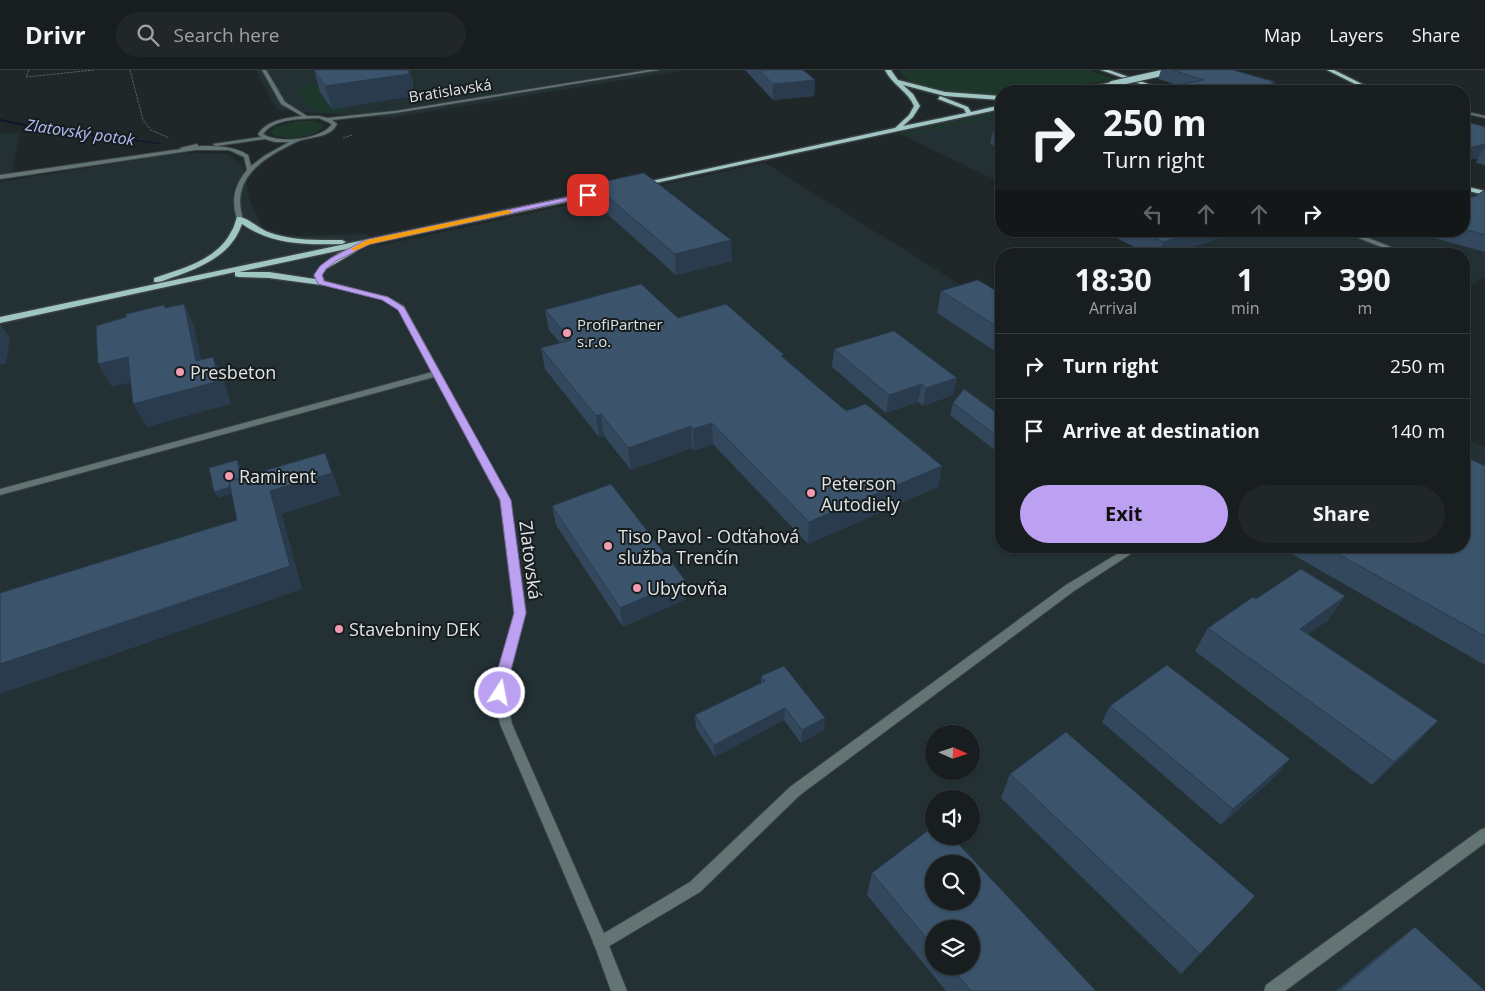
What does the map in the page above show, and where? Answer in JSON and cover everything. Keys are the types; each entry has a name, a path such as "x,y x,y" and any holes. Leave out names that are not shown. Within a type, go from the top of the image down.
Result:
{"main road":[{"path":"888,70 891,78 898,82 955,110 970,114"},
{"path":"1103,70 1147,85"},
{"path":"1107,85 1175,70"},
{"path":"1330,70 1361,85"},
{"path":"898,82 951,95 995,98"},
{"path":"895,129 911,116 917,106 912,95 898,82"},
{"path":"630,186 995,108"},
{"path":"0,320 620,188"},
{"path":"1470,189 1485,193"},
{"path":"118,295 183,271 221,251 232,240 238,230 240,219 255,230 285,240 367,242"},
{"path":"321,282 318,275 323,267 333,259 367,242"},
{"path":"218,274 269,275 321,282"}],"street":[{"path":"264,70 282,103 302,116 328,119 395,112"},
{"name":"Bratislavská","path":"395,112 657,70"},
{"path":"279,121 282,113 282,103"},
{"path":"240,219 236,206 236,194 250,171 270,145 318,136 339,126 395,112"},
{"path":"1470,114 1485,118"},
{"path":"197,146 260,131 279,121 310,117"},
{"path":"328,119 339,126"},
{"path":"260,131 261,136 270,145"},
{"path":"0,177 183,148 265,138"},
{"path":"258,163 299,140"},
{"path":"183,148 216,148 238,151 246,156 250,171"},
{"path":"1360,237 1390,248"},
{"name":"Zlatovská","path":"321,282 371,294 395,303 401,308 435,374 505,500 520,613 500,693 506,724 601,943 619,991"},
{"path":"0,492 435,374"},
{"path":"601,943 695,887 796,791 1062,594 1127,553"},
{"path":"1272,991 1485,835"}],"path":[{"path":"29,70 26,77 94,70"},
{"path":"130,70 143,120 151,130 172,139"}],"shaded area":[{"path":"256,70 685,70 389,118 277,110"},
{"path":"995,111 995,180 898,133"},
{"path":"20,132 12,172 0,174 0,134"},
{"path":"179,153 228,154 244,167 249,199 265,232 296,236 367,234 378,246 765,163 995,306 995,553 1470,553 1470,441 1485,447 1485,991 0,991 0,182"},
{"path":"1470,193 1485,196 1485,279 1480,279 1470,287 1470,248 1135,248 1113,237 1470,237"}],"green space":[{"path":"900,70 1089,70 1132,85 1115,85 1104,81 1080,85 995,85 995,95 945,92 916,84 905,78"},
{"path":"325,83 349,112 479,92 365,111 337,113 315,110 295,87"},
{"path":"995,113 995,116 906,136 902,134"},
{"path":"297,121 313,121 324,126 314,133 299,137 276,136 271,133 275,127"}],"building":[{"path":"314,70 408,70 409,74 325,86"},
{"path":"759,70 803,70 815,80 773,84"},
{"path":"1172,70 1233,70 1275,82 1271,83 1277,85 1178,85 1204,80"},
{"path":"1470,123 1485,127 1485,144 1470,148"},
{"path":"644,173 731,240 675,254 593,184"},
{"path":"1485,190 1485,235 1470,231 1470,196 1474,197"},
{"path":"1153,237 1178,237 1163,242"},
{"path":"978,280 995,290 995,325 941,291"},
{"path":"641,284 678,318 726,304 784,355 781,356 846,411 866,404 942,466 809,522 712,423 693,429 691,426 628,448 601,414 596,416 541,348 571,340 545,310"},
{"path":"184,304 196,361 213,357 219,381 133,404 128,357 98,364 96,326 126,317 126,314 164,305 165,308"},
{"path":"894,331 957,378 926,388 922,384 889,395 834,349"},
{"path":"964,389 995,412 995,434 953,403"},
{"path":"325,453 332,473 270,491 290,566 0,664 0,593 237,520 229,481"},
{"path":"1470,459 1485,466 1485,636 1337,553 1470,553"},
{"path":"237,460 241,478 229,481 230,487 214,492 209,468"},
{"path":"611,484 685,580 620,608 552,506"},
{"path":"1301,569 1345,596 1300,629 1438,721 1394,762 1208,628 1253,597 1256,599"},
{"path":"1167,665 1290,759 1233,809 1110,706"},
{"path":"784,666 825,718 802,730 785,708 714,745 695,715 765,681 761,676"},
{"path":"1066,732 1255,896 1200,954 1010,774"},
{"path":"925,833 925,845 959,845 969,855 925,855 925,910 980,910 980,867 1096,991 971,991 958,975 980,975 980,920 925,920 925,936 872,873"},
{"path":"1415,927 1485,991 1339,991"}],"waterway":[{"name":"Zlatovský potok","path":"0,120 39,128 159,143"}],"slow traffic":[{"path":"354,249 367,242 508,212"}],"place":[{"name":"ProfiPartner s.r.o.","path":"567,333"},
{"name":"Presbeton","path":"180,372"},
{"name":"Ramirent","path":"229,476"},
{"name":"Peterson Autodiely","path":"811,493"},
{"name":"Tiso Pavol - Odťahová služba Trenčín","path":"608,546"},
{"name":"Ubytovňa","path":"637,588"},
{"name":"Stavebniny DEK","path":"339,629"}],"route":[{"path":"500,693 520,613 505,500 435,374 401,308 385,298 321,282 318,275 323,267 333,259 367,242 588,195"}]}
